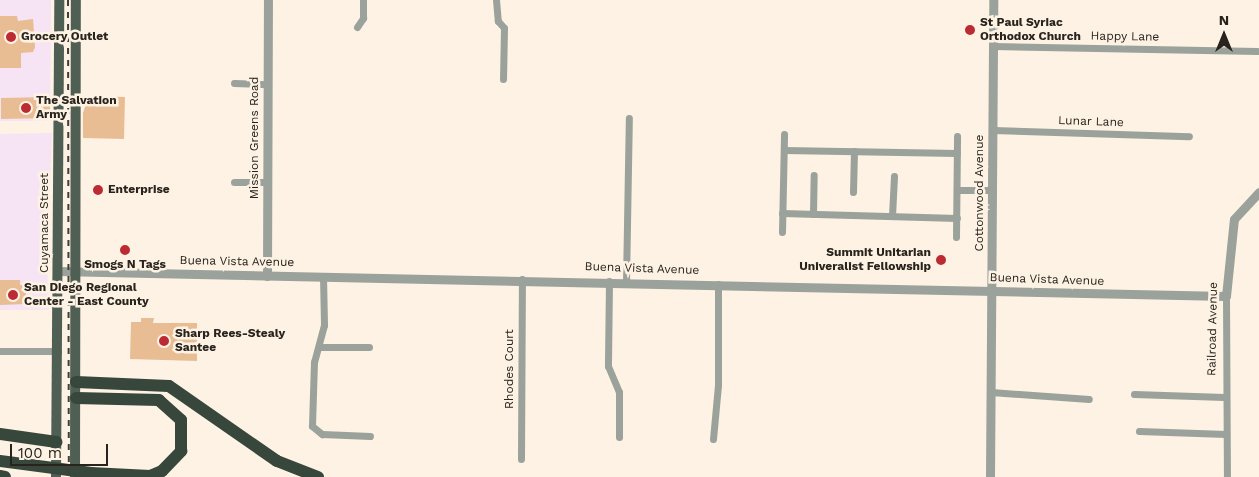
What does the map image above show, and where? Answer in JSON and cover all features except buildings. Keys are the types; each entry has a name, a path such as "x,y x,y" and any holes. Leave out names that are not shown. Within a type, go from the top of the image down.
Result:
{"highway":[{"path":"76,382 169,386 277,461 318,477"},
{"path":"0,461 52,473 150,476 162,471 181,451 184,430 176,412 159,400 76,398"},
{"path":"0,434 56,442"},
{"path":"0,476 5,477"}],"main road":[{"name":"Cuyamaca Street","path":"52,473 56,442 58,351 59,0"},
{"path":"75,477 76,0"}],"street":[{"name":"Mission Greens Road","path":"267,276 268,0"},
{"path":"357,28 363,18 363,0"},
{"path":"496,0 498,21 504,28 503,79"},
{"name":"Cottonwood Avenue","path":"990,477 993,0"},
{"name":"Happy Lane","path":"993,46 1257,51"},
{"path":"234,83 268,84"},
{"path":"626,282 629,118"},
{"name":"Lunar Lane","path":"993,130 1189,136"},
{"path":"782,232 784,134"},
{"path":"956,237 957,136"},
{"path":"784,150 957,153"},
{"path":"853,192 854,151"},
{"path":"813,214 814,175"},
{"path":"892,216 894,176"},
{"path":"234,182 268,182"},
{"path":"957,190 992,190"},
{"name":"Railroad Avenue","path":"1227,477 1224,397 1226,296 1234,219 1259,192"},
{"path":"782,213 956,218"},
{"name":"Buena Vista Avenue","path":"57,271 267,276 522,278 1226,296"},
{"path":"323,276 320,347 314,362 314,431 370,436"},
{"name":"Rhodes Court","path":"521,459 522,278"},
{"path":"608,281 608,366 619,392 619,437"},
{"path":"713,439 718,385 718,284"},
{"path":"320,347 369,347"},
{"path":"0,351 58,351"},
{"path":"991,392 1088,399"},
{"path":"1134,394 1224,397"},
{"path":"1139,431 1226,434"}],"shaded area":[{"path":"0,0 51,0 50,121 0,121"},
{"path":"52,133 47,264 49,310 0,310 0,134"}],"railway":[{"path":"68,0 69,477"}],"place":[{"name":"St Paul Syriac Orthodox Church","path":"970,30"},
{"name":"Grocery Outlet","path":"11,37"},
{"name":"The Salvation Army","path":"26,108"},
{"name":"Enterprise","path":"98,190"},
{"name":"Smogs N Tags","path":"125,250"},
{"name":"Summit Unitarian Univeralist Fellowship","path":"941,260"},
{"name":"San Diego Regional Center - East County","path":"13,295"},
{"name":"Sharp Rees-Stealy Santee","path":"164,341"}]}
